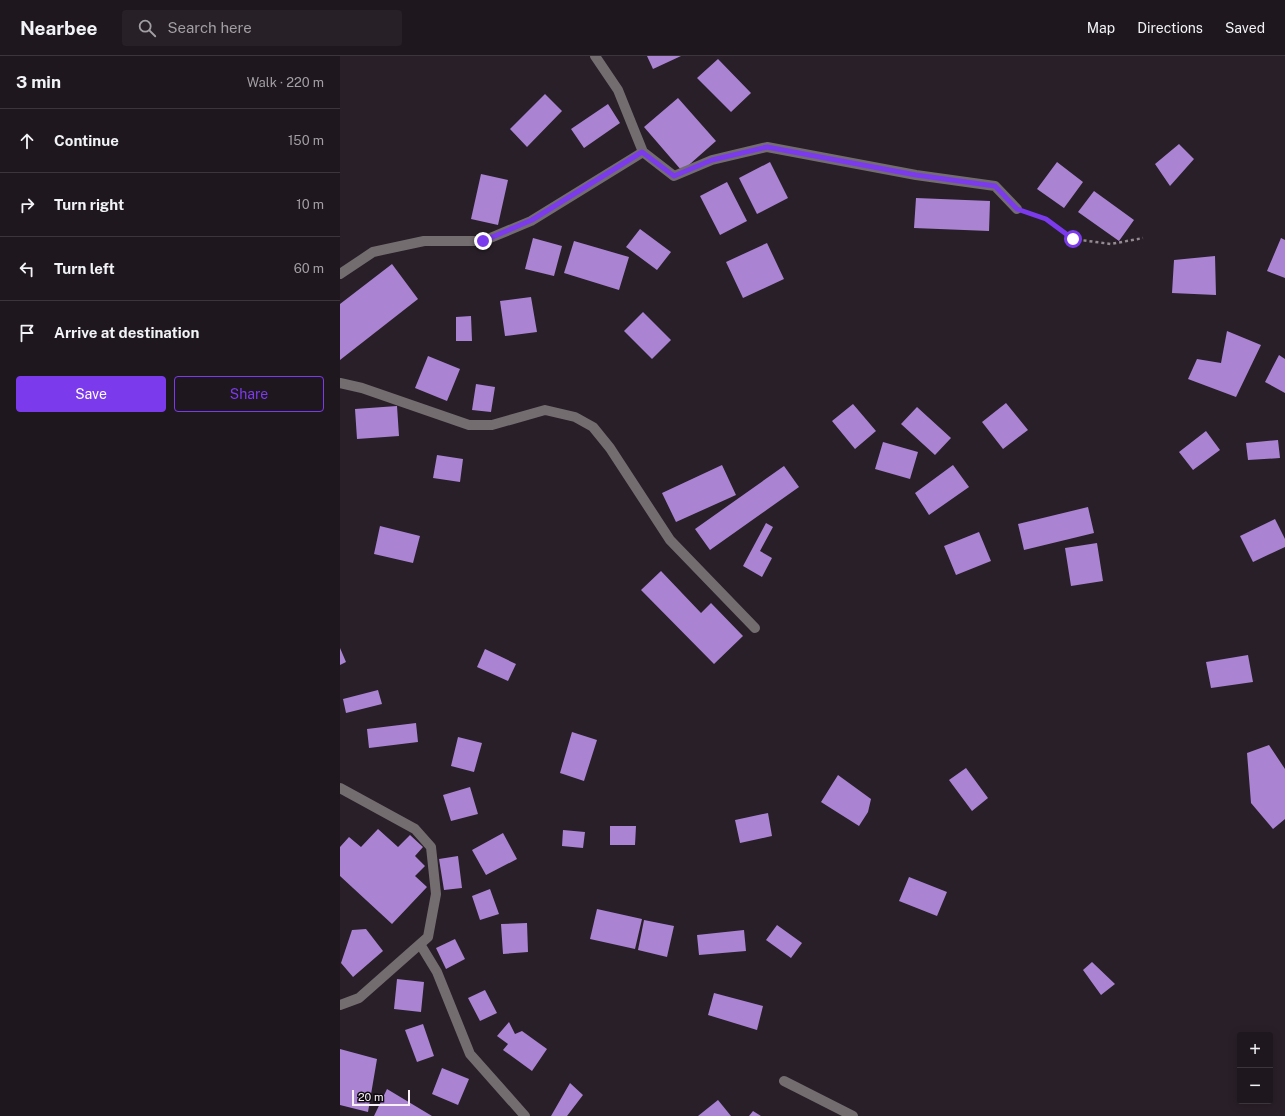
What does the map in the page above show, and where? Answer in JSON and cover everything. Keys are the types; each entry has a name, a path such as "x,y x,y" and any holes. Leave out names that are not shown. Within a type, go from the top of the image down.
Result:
{"street":[{"path":"595,56 618,90 642,152 674,176 712,160 767,147 916,175 995,186 1017,209"},
{"path":"340,274 373,252 424,241 483,241 532,220 642,152"},
{"path":"340,383 362,388 469,425 492,425 545,410 575,417 593,427 610,448 670,540 756,628"},
{"path":"340,788 415,828 431,847 436,894 428,938 359,998 340,1005"},
{"path":"420,944 437,972 470,1054 525,1116"},
{"path":"784,1081 853,1116"}],"path":[{"path":"1017,209 1046,219 1073,239 1111,244 1143,238"}],"building":[{"path":"647,56 681,56 653,69"},
{"path":"718,59 751,93 731,112 697,78"},
{"path":"545,94 562,111 527,147 510,129"},
{"path":"678,98 716,141 682,171 644,127"},
{"path":"608,104 620,123 584,148 571,129"},
{"path":"1179,144 1194,159 1170,186 1155,164"},
{"path":"770,162 788,198 757,214 739,178"},
{"path":"1057,162 1083,182 1064,208 1037,189"},
{"path":"481,174 508,180 498,225 471,219"},
{"path":"727,182 747,221 720,235 700,196"},
{"path":"1094,191 1134,220 1119,241 1078,212"},
{"path":"916,198 990,201 989,231 914,228"},
{"path":"640,229 671,252 657,270 626,247"},
{"path":"533,238 562,246 554,276 525,269"},
{"path":"1281,238 1285,240 1285,278 1267,271"},
{"path":"574,241 629,257 619,290 564,273"},
{"path":"767,243 784,279 743,298 726,262"},
{"path":"1215,256 1216,295 1172,293 1174,260"},
{"path":"392,264 418,299 340,360 340,304"},
{"path":"531,297 537,332 505,336 500,301"},
{"path":"643,312 671,340 652,359 624,331"},
{"path":"471,316 472,341 456,341 456,317"},
{"path":"1227,331 1261,345 1236,397 1188,379 1197,359 1221,363"},
{"path":"1279,355 1285,359 1285,393 1265,382"},
{"path":"428,356 460,369 447,401 415,388"},
{"path":"476,384 495,387 491,412 472,410"},
{"path":"1006,403 1028,430 1003,449 982,422"},
{"path":"853,404 876,431 855,449 832,421"},
{"path":"397,406 399,436 357,439 355,409"},
{"path":"917,407 951,438 935,455 901,424"},
{"path":"1206,431 1220,450 1193,470 1179,452"},
{"path":"1278,440 1280,458 1248,460 1246,443"},
{"path":"883,442 918,452 910,479 875,469"},
{"path":"437,455 463,459 460,482 433,478"},
{"path":"722,465 736,495 676,522 662,493"},
{"path":"953,465 969,487 929,515 915,493"},
{"path":"784,466 799,487 710,550 695,529"},
{"path":"1088,507 1094,533 1024,550 1018,524"},
{"path":"1275,519 1285,539 1285,547 1253,562 1240,536"},
{"path":"766,523 773,527 760,551 772,558 762,577 743,566"},
{"path":"380,526 420,536 413,563 374,554"},
{"path":"979,532 991,561 956,575 944,546"},
{"path":"1097,543 1103,581 1071,586 1065,548"},
{"path":"661,571 701,613 711,603 743,636 714,664 641,590"},
{"path":"340,648 346,662 340,665"},
{"path":"485,649 516,664 508,681 477,667"},
{"path":"1248,655 1253,682 1211,688 1206,662"},
{"path":"378,690 382,704 346,713 343,699"},
{"path":"416,723 418,742 369,748 367,729"},
{"path":"572,732 597,740 584,781 560,773"},
{"path":"458,737 482,743 474,772 451,766"},
{"path":"1269,745 1285,769 1285,819 1273,829 1251,803 1247,753"},
{"path":"966,768 988,798 972,811 949,780"},
{"path":"838,775 871,799 868,812 859,826 821,802"},
{"path":"470,787 478,814 451,821 443,795"},
{"path":"768,813 772,836 740,843 735,820"},
{"path":"610,826 636,826 635,845 610,845"},
{"path":"378,829 398,847 410,835 423,847 415,856 425,866 415,876 427,887 392,924 340,876 340,847 349,837 361,847"},
{"path":"563,830 585,832 583,848 562,846"},
{"path":"503,833 517,859 486,875 472,850"},
{"path":"458,856 462,888 444,890 439,859"},
{"path":"909,877 947,892 937,916 899,901"},
{"path":"490,889 499,914 480,920 472,896"},
{"path":"597,909 642,919 635,949 590,939"},
{"path":"644,920 674,926 667,957 638,950"},
{"path":"527,923 528,952 503,954 501,924"},
{"path":"777,925 802,943 791,958 766,940"},
{"path":"366,929 383,951 353,977 341,963 352,930"},
{"path":"744,930 746,951 699,955 697,935"},
{"path":"455,939 465,959 446,969 436,948"},
{"path":"1092,962 1115,984 1101,995 1083,970"},
{"path":"397,979 424,982 421,1012 394,1009"},
{"path":"485,990 497,1013 480,1021 468,998"},
{"path":"714,993 763,1006 757,1030 708,1015"},
{"path":"509,1022 515,1034 522,1031 547,1049 532,1071 503,1050 508,1044 497,1036"},
{"path":"423,1024 434,1056 417,1062 405,1030"},
{"path":"340,1049 377,1059 368,1112 340,1105"},
{"path":"442,1068 469,1079 458,1105 432,1094"},
{"path":"570,1083 583,1095 567,1116 551,1116"},
{"path":"387,1089 432,1116 374,1116"},
{"path":"718,1100 731,1116 698,1116"},
{"path":"753,1111 761,1116 749,1116"}],"route":[{"path":"483,241 532,220 642,152 674,176 712,160 767,147 916,175 995,186 1017,209 1046,219 1073,239"}]}
